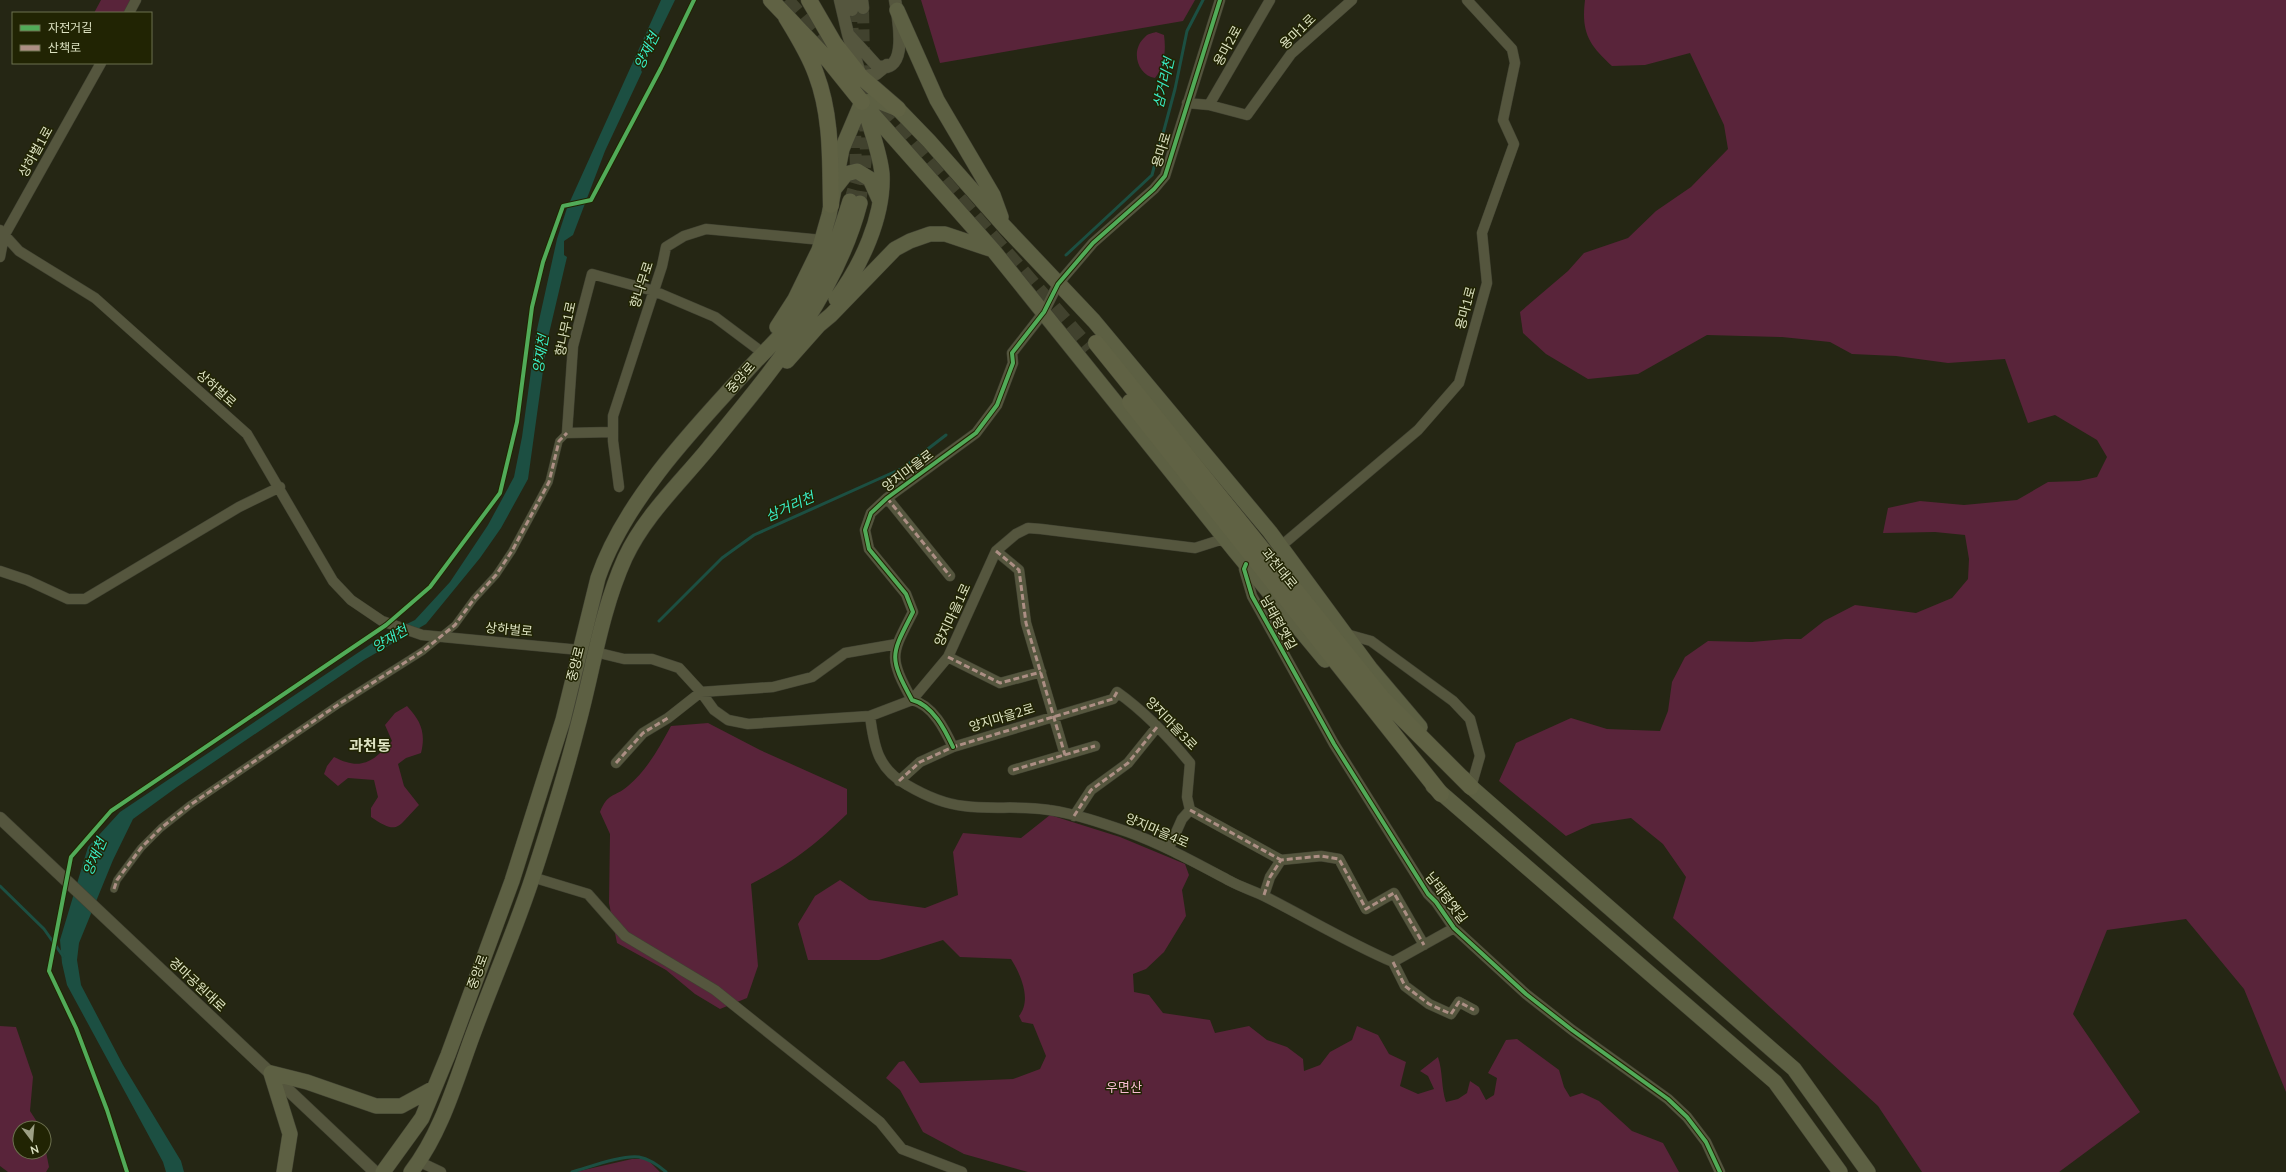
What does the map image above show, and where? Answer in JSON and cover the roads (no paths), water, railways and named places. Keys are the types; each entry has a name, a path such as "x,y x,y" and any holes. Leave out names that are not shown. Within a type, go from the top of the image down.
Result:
{"highway":[{"path":"771,0 829,61 862,102"},
{"path":"809,0 834,43 861,77 898,109"},
{"path":"786,17 808,55 823,96 830,138 832,199"},
{"name":"과천대로","path":"1441,794 1092,346 1383,699 1471,787"}],"main road":[{"path":"896,5 934,93 993,195 1005,227"},
{"path":"819,325 825,312 847,283 856,265 880,201 882,183 880,164 862,102 861,77"},
{"path":"862,102 878,102 898,109 929,141 1005,227 1098,326 1281,546 1370,668 1471,787 1794,1069 1868,1172"},
{"path":"748,369 759,350 773,333 795,299 810,271 822,240 844,144 862,102"},
{"path":"862,102 994,250 1230,545 1420,775 1775,1082 1840,1172"},
{"path":"832,199 841,178 850,172 858,171 870,179 880,201"},
{"name":"중앙로","path":"383,1172 422,1118 448,1055 514,874 563,720 598,578 606,556 622,526 641,496 671,458 803,307 834,250 855,202 846,247 821,299 787,348 706,451 664,500 626,556 616,580 595,652 578,725 532,877 450,1098 416,1167"},
{"path":"756,387 794,356 819,325 831,315 895,249 910,240 930,234 945,234 994,250"},
{"path":"271,1073 307,1082 376,1106 401,1106 434,1088"},
{"path":"271,1073 290,1134 284,1172"}],"street":[{"path":"130,12 136,0"},
{"path":"840,0 848,34 861,77 876,74 896,59 899,49 900,32 896,5"},
{"name":"용마로","path":"1044,312 1058,284 1093,243 1154,188 1165,176 1220,0"},
{"name":"용마2로","path":"1209,105 1270,0"},
{"name":"용마1로","path":"1187,102 1209,105 1247,115 1291,54 1352,0"},
{"name":"용마1로","path":"1281,546 1418,430 1459,383 1487,283 1482,233 1514,144 1503,120 1515,63 1512,49 1467,0"},
{"path":"848,34 874,64 883,67 887,66"},
{"name":"상하벌1로","path":"0,256 2,233 100,64"},
{"name":"향나무로","path":"619,487 613,432 613,416 654,291 666,247 684,236 706,229 822,240"},
{"name":"상하벌로","path":"2,233 19,251 95,298 248,434 333,581 351,600 382,621 401,628 438,637 580,650"},
{"name":"향나무1로","path":"567,433 573,346 592,274 654,291"},
{"path":"654,291 715,317 759,350"},
{"name":"양지마을로","path":"912,700 896,668 895,654 897,644 914,612 906,594 869,549 865,530 872,513 887,498 976,433 997,405 1013,363 1012,354 1044,312"},
{"path":"114,889 117,880 141,848 161,828 455,625 504,563 549,482 559,441 567,433 613,432"},
{"path":"0,571 28,580 68,599 85,599 239,507 280,487"},
{"path":"887,498 950,576"},
{"name":"양지마을1로","path":"595,652 624,659 652,658 679,668 701,692 714,710 728,720 748,724 870,716 912,700 948,657 996,551 1016,534 1028,528 1195,548 1220,540 1230,545"},
{"path":"996,551 1019,570 1026,623 1065,755"},
{"name":"남태령옛길","path":"1246,564 1244,569 1252,596 1334,744 1428,894 1436,902 1454,928 1532,998 1668,1099 1687,1116 1706,1142 1720,1172"},
{"path":"1346,634 1371,641 1453,701 1470,719 1480,756 1471,787"},
{"path":"616,763 643,733 668,718 701,692 773,687 812,677 845,653 897,644"},
{"path":"948,657 1000,683 1041,672"},
{"name":"양지마을2로","path":"899,781 920,762 954,747 1113,699 1117,692"},
{"name":"양지마을3로","path":"1117,692 1138,707 1157,727 1166,734 1190,763 1187,797 1190,810"},
{"path":"912,700 918,701 942,723 954,747"},
{"name":"양지마을4로","path":"870,716 874,746 885,768 899,781 934,799 963,806 1017,806 1049,810 1129,832 1169,848 1237,884 1264,895 1357,947 1393,962"},
{"path":"1074,816 1091,790 1128,763 1157,727"},
{"path":"1013,770 1095,746"},
{"path":"1169,848 1182,819 1190,810 1281,860 1321,856 1339,859 1366,908 1394,893 1424,945"},
{"name":"경마공원대로","path":"0,818 375,1172"},
{"path":"1264,895 1270,877 1281,860"},
{"path":"532,877 588,894 625,936 715,990 880,1122 902,1149 962,1172"},
{"path":"1454,928 1393,962 1405,986 1429,1004 1451,1014 1459,1002 1474,1010"},
{"path":"416,1167 441,1172"}],"water":[{"name":"양재천","path":"661,0 675,0 641,70 642,72 605,151 573,235 564,241 564,255 567,257 547,342 528,479 501,528 480,558 426,624 364,660 177,787 133,819 113,860 79,943 77,960 81,985 123,1065 181,1161 184,1172 166,1172 163,1162 67,985 62,963 60,940 88,847 120,812 386,634 415,620 450,582 488,525 514,477 522,437 536,334 557,239 567,208"}],"waterway":[{"name":"삼거리천","path":"1066,255 1152,175 1175,89 1187,31 1203,0"},
{"name":"삼거리천","path":"659,621 722,558 754,535 903,468 946,435"},
{"path":"0,886 44,929 63,956"},
{"path":"572,1172 615,1160 632,1157 647,1159 666,1172"}],"tunnel":[{"path":"786,0 1089,349"},
{"path":"860,203 866,159 863,8"},
{"path":"852,10 853,43"},
{"path":"850,201 856,180 855,119"}],"district":[{"name":"과천동","path":"370,746"}],"park label":[{"name":"우면산","path":"1124,1088"}]}
